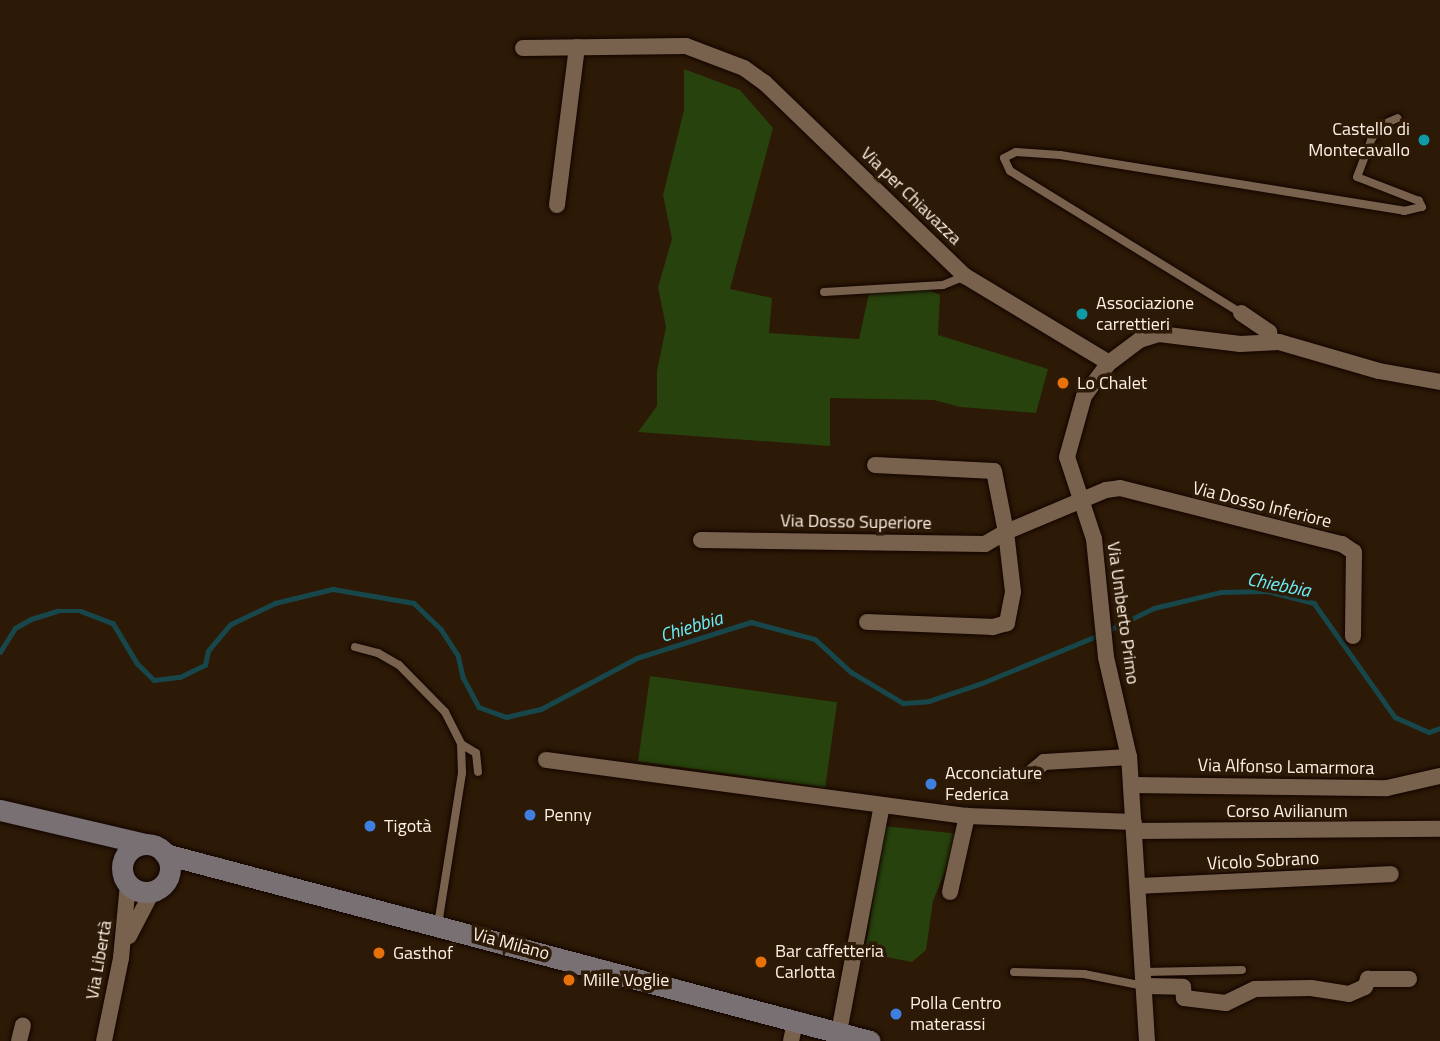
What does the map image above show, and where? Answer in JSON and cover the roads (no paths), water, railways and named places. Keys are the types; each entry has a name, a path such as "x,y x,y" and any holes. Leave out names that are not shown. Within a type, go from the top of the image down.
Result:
{"main road":[{"name":"Via Milano","path":"0,810 70,829 145,844 165,854 438,925 793,1032 855,1038"},
{"name":"Via Milano","path":"70,829 108,851 125,877 159,887 190,872 225,869"},
{"path":"125,877 130,850 145,844"},
{"path":"159,887 170,867 165,854"}],"street":[{"name":"Via per Chiavazza","path":"523,48 685,46 744,68 765,83 965,276 1109,363"},
{"path":"557,205 577,47"},
{"path":"1241,313 1269,332 1271,341"},
{"path":"1109,363 1140,340 1158,334 1240,344 1271,341 1380,371 1440,382"},
{"name":"Via Umberto Primo","path":"1109,363 1084,396 1066,457 1079,502 1094,539 1106,657 1129,757 1147,1041"},
{"path":"867,622 993,626 1007,623 1013,592 1006,532 994,471 875,465"},
{"name":"Via Dosso Inferiore","path":"1079,502 1120,488 1342,544 1354,552 1353,636"},
{"name":"Via Dosso Superiore","path":"701,540 985,544 1006,532 1079,502"},
{"path":"1031,773 1044,762 1129,757"},
{"name":"Corso Avilianum","path":"546,760 967,816 1134,827 1440,829"},
{"name":"Via Alfonso Lamarmora","path":"1131,785 1388,788 1440,776"},
{"path":"855,1038 882,805"},
{"path":"950,892 967,816"},
{"name":"Vicolo Sobrano","path":"1138,886 1391,874"},
{"name":"Via Libertà","path":"104,1041 121,958 125,877"},
{"path":"121,958 159,887"},
{"path":"1144,979 1183,987 1184,998 1226,1003 1255,989 1311,988 1349,994 1365,987 1368,979 1409,979"}],"lane":[{"path":"1241,313 1010,171 1004,158 1016,152 1060,155 1404,211 1422,207 1419,201 1357,177 1371,140 1382,125 1398,118"},
{"path":"824,292 943,285 965,276"},
{"path":"355,647 378,653 399,665 445,712 461,744 462,773 438,925"},
{"path":"461,744 476,752 478,772"},
{"path":"1014,972 1144,979 1242,970"}],"waterway":[{"name":"Chiebbia","path":"0,652 15,628 31,619 58,611 81,611 113,623 137,663 154,680 180,677 205,665 208,651 231,624 275,603 333,589 414,603 441,629 458,655 463,677 479,707 506,717 541,709 637,658 751,622 815,639 851,672 903,703 929,701 982,683 1099,635"},
{"name":"Chiebbia","path":"1107,631 1154,608 1221,592 1267,591 1314,603 1395,717 1429,732 1440,728"}],"place":[{"name":"Castello di Montecavallo","path":"1424,140"},
{"name":"Associazione carrettieri","path":"1082,314"},
{"name":"Lo Chalet","path":"1063,383"},
{"name":"Acconciature Federica","path":"931,784"},
{"name":"Penny","path":"530,815"},
{"name":"Tigotà","path":"370,826"},
{"name":"Gasthof","path":"379,953"},
{"name":"Bar caffetteria Carlotta","path":"761,962"},
{"name":"Mille Voglie","path":"569,980"},
{"name":"Polla Centro materassi","path":"896,1014"}]}
